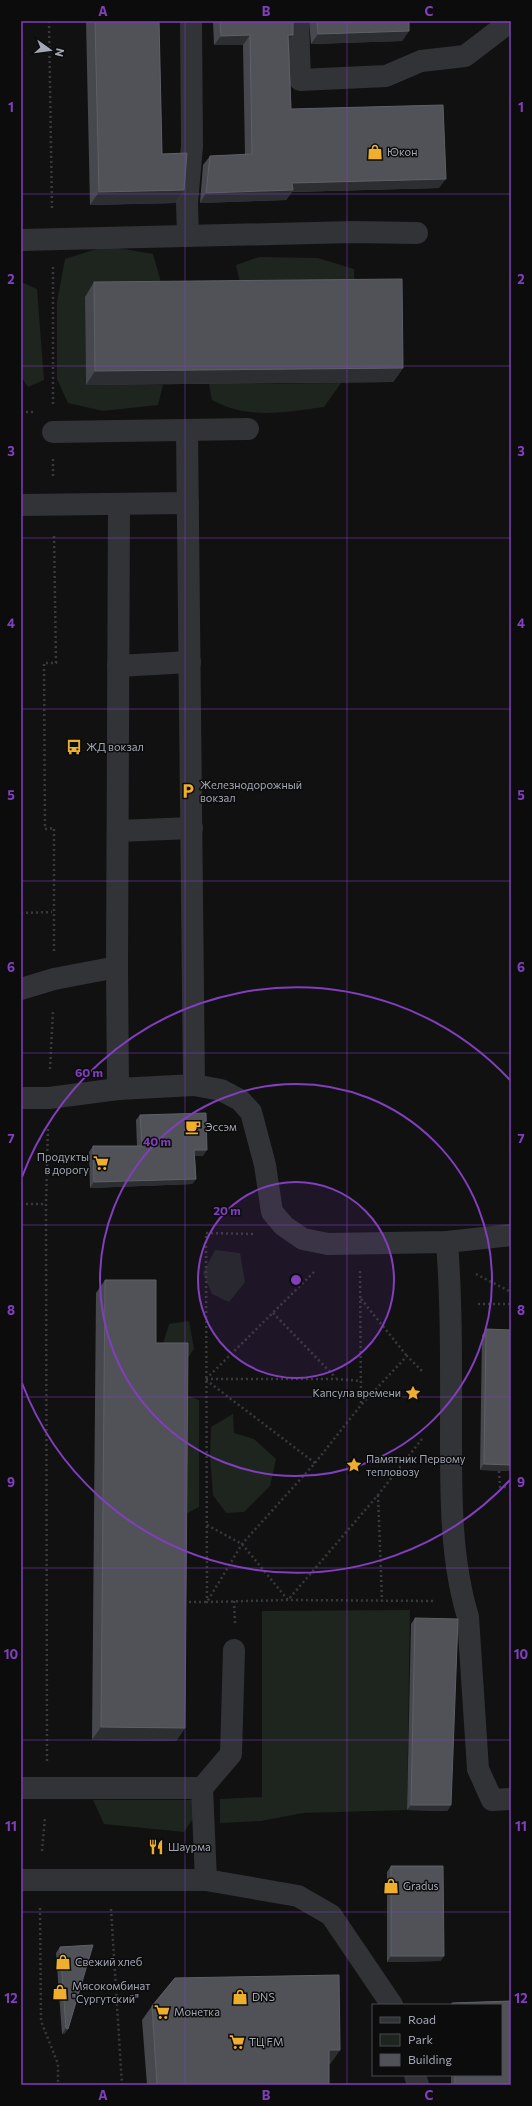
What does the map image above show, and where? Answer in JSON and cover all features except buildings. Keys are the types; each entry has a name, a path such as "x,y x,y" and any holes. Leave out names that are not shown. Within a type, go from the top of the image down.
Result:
{"lane":[{"path":"188,236 187,203 192,146 191,21"},
{"path":"298,21 300,80 386,76 421,61 465,56 511,21"},
{"path":"21,240 53,241 353,232 416,233"},
{"path":"53,432 248,429"},
{"path":"187,430 194,1084"},
{"path":"21,505 188,503"},
{"path":"118,1089 117,967 119,504"},
{"path":"118,666 190,662"},
{"path":"118,831 192,828"},
{"path":"21,989 54,978 117,967"},
{"path":"21,1098 49,1098 118,1089 194,1084 221,1090 240,1100 251,1112 265,1165 272,1212 284,1226 303,1239 328,1244 447,1242 511,1235"},
{"path":"447,1242 451,1401 451,1494 463,1601 468,1617 478,1769 492,1800 511,1799"},
{"path":"206,1880 202,1788 231,1754 234,1650"},
{"path":"21,1788 202,1788"},
{"path":"31,1880 206,1880 298,1896 331,1915 391,2004"}],"path":[{"path":"49,21 53,241 53,505 56,663 44,664 45,830 54,828 52,912 54,978 46,1204 47,1751 51,1787 44,1826 31,1880 42,2021 58,2064 58,2085"},
{"path":"21,913 52,912"},
{"path":"21,1204 46,1204"},
{"path":"207,1602 206,1233 260,1235"},
{"path":"206,1379 319,1267"},
{"path":"360,1268 361,1405"},
{"path":"288,1600 378,1495 451,1401 407,1356 361,1298"},
{"path":"272,1313 336,1379"},
{"path":"207,1602 242,1544 315,1463 361,1405 407,1356"},
{"path":"206,1379 336,1379 361,1381"},
{"path":"206,1379 315,1463"},
{"path":"499,1470 500,1487 511,1487"},
{"path":"378,1495 382,1600"},
{"path":"207,1525 242,1544 288,1600"},
{"path":"177,1602 288,1600 463,1601"},
{"path":"110,1880 122,2085"}],"green space":[{"path":"106,246 153,254 165,296 85,297 86,385 163,385 158,405 103,411 68,403 57,379 57,302 65,259"},
{"path":"259,257 318,258 354,269 355,294 243,295 236,265"},
{"path":"21,282 37,289 44,380 28,387 21,377"},
{"path":"341,383 324,407 267,413 239,410 212,400 209,384"},
{"path":"215,1250 240,1253 245,1282 229,1302 212,1294 203,1273"},
{"path":"189,1321 194,1349 179,1371 159,1356 169,1324"},
{"path":"178,1392 199,1400 199,1507 178,1518"},
{"path":"233,1414 234,1433 254,1439 276,1459 270,1486 244,1512 226,1513 213,1495 210,1457 211,1427"},
{"path":"410,1610 407,1810 303,1813 261,1821 220,1823 220,1799 262,1797 262,1611"},
{"path":"93,1800 195,1800 194,1817 184,1832 104,1824"}],"place":[{"name":"Юкон","path":"375,152"},
{"name":"ЖД вокзал","path":"74,747"},
{"name":"Железнодорожный вокзал","path":"188,791"},
{"name":"Эссэм","path":"193,1127"},
{"name":"Продукты в дорогу","path":"101,1163"},
{"name":"Капсула времени","path":"413,1393"},
{"name":"Памятник Первому тепловозу","path":"354,1465"},
{"name":"Шаурма","path":"156,1847"},
{"name":"Gradus","path":"391,1886"},
{"name":"Свежий хлеб","path":"63,1962"},
{"name":"Мясокомбинат \"Сургутский\"","path":"60,1992"},
{"name":"DNS","path":"240,1997"},
{"name":"Монетка","path":"162,2012"},
{"name":"ТЦ FM","path":"237,2042"}]}
